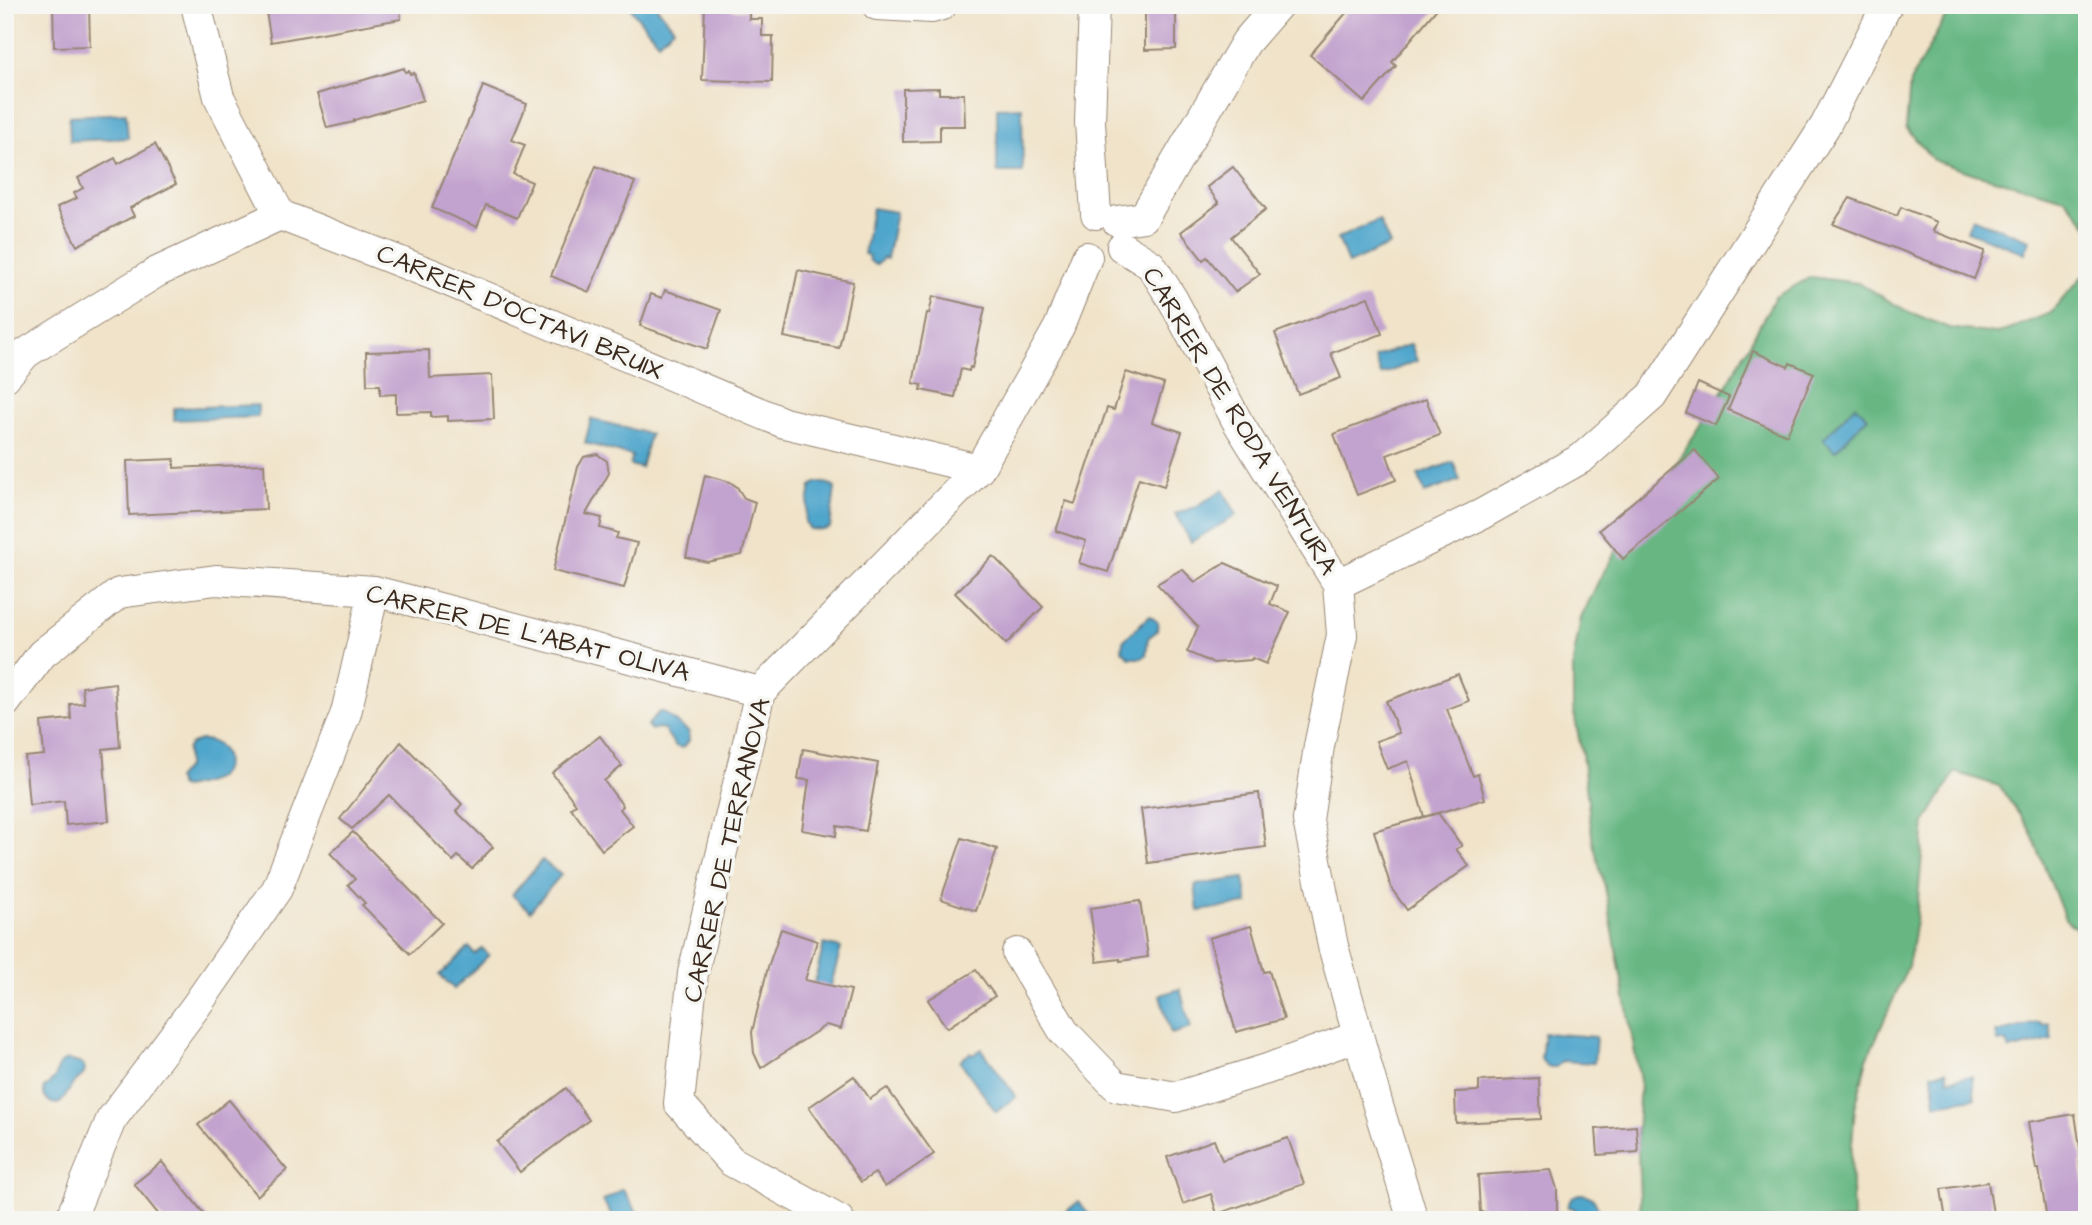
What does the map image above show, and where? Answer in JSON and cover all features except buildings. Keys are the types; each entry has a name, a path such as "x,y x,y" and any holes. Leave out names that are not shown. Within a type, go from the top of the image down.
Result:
{"street":[{"path":"5,377 26,353 157,272 279,215 219,97 196,5"},
{"path":"877,5 932,8 942,5"},
{"path":"1094,5 1090,122 1111,227 1115,255 1107,260 1096,261 1079,249 1076,238 1078,227 1086,218 1111,227 1144,217 1246,42 1278,5"},
{"path":"1338,584 1482,514 1582,458 1652,396 1825,126 1887,5"},
{"name":"CARRER D'OCTAVI BRUIX","path":"279,215 434,275 784,423 979,469"},
{"name":"CARRER DE RODA VENTURA","path":"1111,227 1151,265 1173,300 1237,421 1338,584 1342,635 1319,746 1308,820 1333,946 1413,1220"},
{"name":"CARRER DE TERRANOVA","path":"838,1220 731,1161 679,1103 693,973 760,692 979,469 1059,327 1087,257"},
{"name":"CARRER DE L'ABAT OLIVA","path":"5,703 42,654 119,593 216,580 374,591 760,692"},
{"path":"70,1220 111,1120 278,889 346,713 374,591"},
{"path":"1017,953 1064,1032 1116,1086 1176,1097 1268,1069 1358,1036"}],"green space":[{"path":"1952,5 2087,5 2087,225 2065,198 1933,160 1906,128 1910,82"},
{"path":"2087,264 2087,938 2065,919 2030,830 1999,786 1955,772 1925,823 1916,921 1908,966 1867,1059 1855,1108 1851,1155 1853,1220 1641,1220 1637,1132 1640,1081 1605,887 1593,843 1582,754 1573,708 1573,662 1581,618 1622,541 1706,419 1775,297 1811,277 1858,283 1907,311 1949,328 1996,334 2051,313 2085,273"}],"water":[{"path":"634,5 655,5 674,28 658,42 630,8"},
{"path":"1022,107 1023,172 997,172 997,108"},
{"path":"126,113 128,138 70,141 69,116"},
{"path":"872,208 896,212 887,259 883,258 875,265 868,255 864,254"},
{"path":"1972,218 2030,240 2025,253 1967,231"},
{"path":"1379,220 1390,245 1348,264 1338,238"},
{"path":"1411,344 1417,361 1381,375 1375,357"},
{"path":"258,405 258,417 174,420 174,408"},
{"path":"1855,405 1868,417 1835,451 1823,439"},
{"path":"591,419 650,434 641,468 630,465 632,456 585,443"},
{"path":"1453,462 1460,480 1425,493 1418,475"},
{"path":"818,482 835,488 830,528 823,530 810,529 805,522 811,486"},
{"path":"1223,490 1237,515 1191,542 1175,514 1195,507"},
{"path":"1149,616 1158,623 1157,631 1148,638 1146,655 1142,658 1130,658 1122,650 1123,641"},
{"path":"659,712 663,712 689,732 689,741 682,748 675,746 664,729 651,730 647,726"},
{"path":"201,740 215,743 220,748 226,759 225,766 217,778 209,782 180,787 176,779 187,767 188,747"},
{"path":"542,860 561,875 530,911 512,895"},
{"path":"1244,878 1248,904 1198,911 1195,885"},
{"path":"824,944 841,948 824,1011 808,1007"},
{"path":"469,947 475,954 482,948 489,955 454,989 440,975"},
{"path":"1180,989 1191,1028 1171,1034 1160,995"},
{"path":"2041,1022 2042,1025 2049,1023 2052,1040 2009,1050 2006,1041 1998,1042 1996,1033"},
{"path":"1544,1033 1596,1037 1594,1063 1562,1061 1556,1067 1547,1067 1541,1059"},
{"path":"982,1049 1016,1097 996,1112 960,1061 970,1053 972,1055"},
{"path":"68,1060 83,1064 84,1074 73,1084 62,1101 58,1104 52,1103 45,1098 43,1089 55,1078 60,1063"},
{"path":"1946,1071 1948,1080 1972,1076 1975,1098 1936,1104 1932,1073"},
{"path":"623,1189 642,1220 615,1220 603,1201"},
{"path":"1579,1194 1595,1201 1601,1220 1579,1220 1574,1208 1567,1207 1572,1197"},
{"path":"1079,1202 1093,1220 1066,1220 1062,1214"}]}
